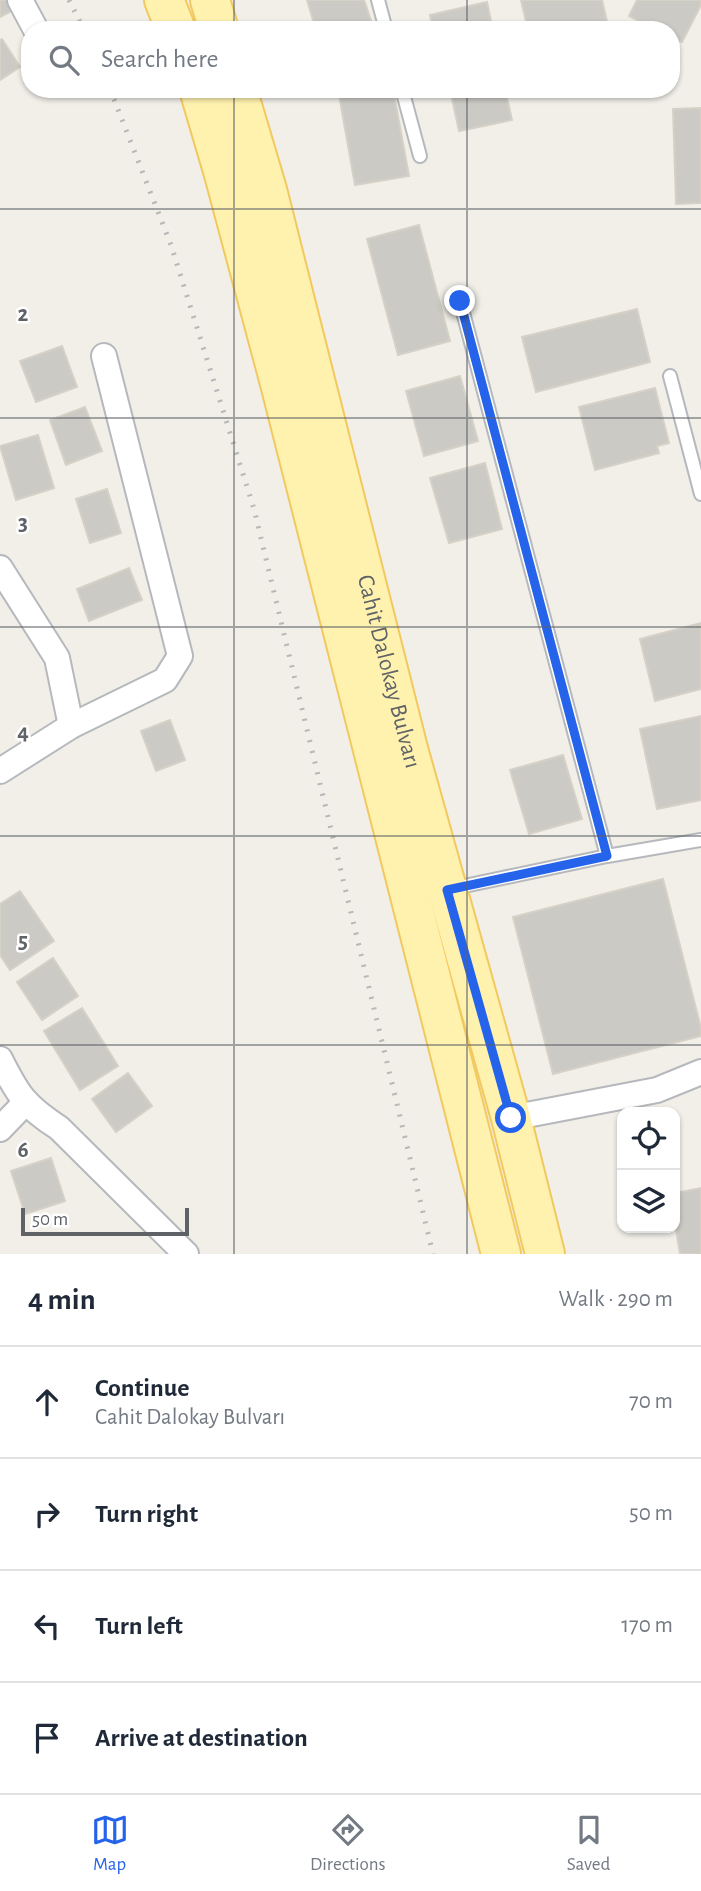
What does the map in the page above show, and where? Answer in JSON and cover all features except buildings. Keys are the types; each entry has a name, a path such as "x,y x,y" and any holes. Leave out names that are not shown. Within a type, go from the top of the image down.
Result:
{"main road":[{"path":"164,0 172,21"},
{"path":"210,0 216,21"},
{"name":"Cahit Dalokay Bulvarı","path":"202,98 285,401 501,1254"},
{"name":"Cahit Dalokay Bulvarı","path":"240,98 267,190 408,749 511,1118 545,1254"}],"street":[{"path":"20,0 31,21"},
{"path":"0,771 71,726 165,680 180,656 104,356"},
{"path":"0,568 57,658 71,726"},
{"path":"0,1059 25,1103 36,1114 59,1128 186,1254"},
{"path":"511,1118 657,1090 701,1072"},
{"path":"0,1129 25,1103"}],"lane":[{"path":"378,0 384,21"},
{"path":"404,98 420,156"},
{"path":"460,301 607,856"},
{"path":"670,376 701,494"},
{"path":"447,890 607,856 701,840"}],"railway":[{"path":"69,0 80,21"},
{"path":"114,98 171,245 254,509 433,1254"}],"route":[{"path":"460,301 607,856 447,890 511,1118"}]}
